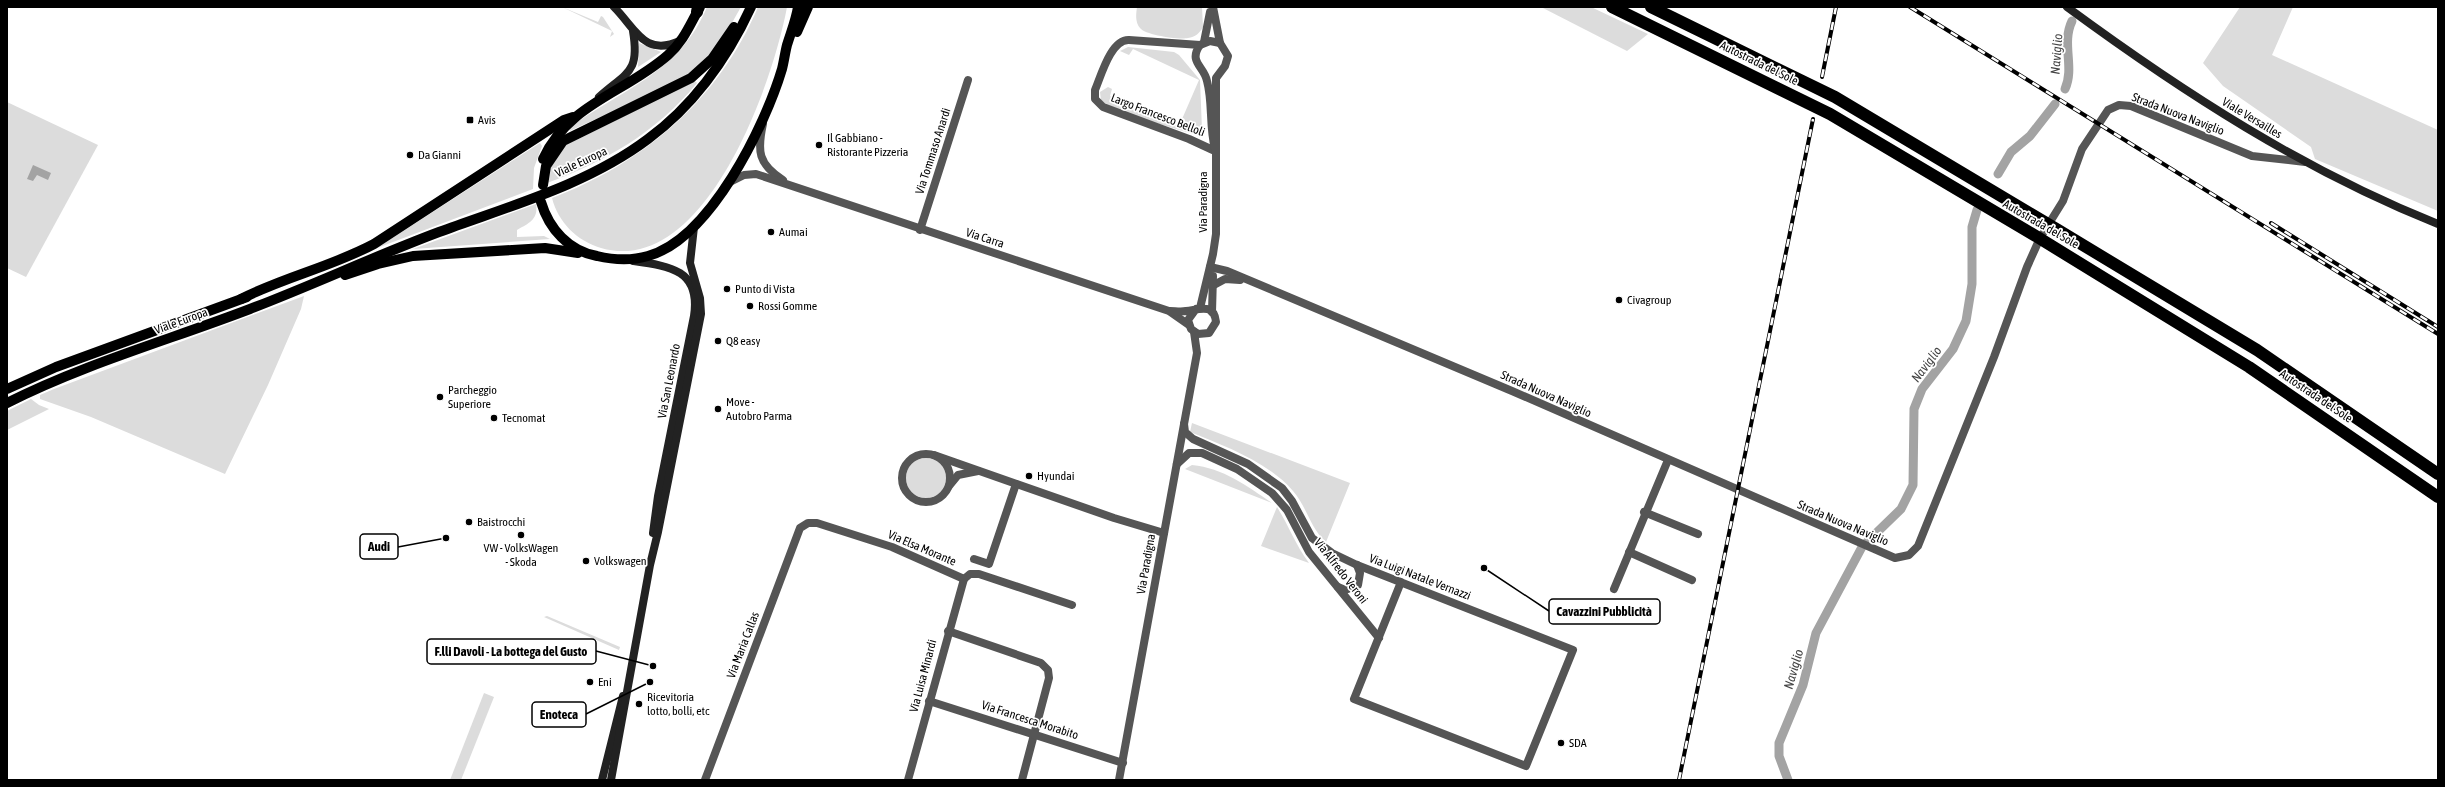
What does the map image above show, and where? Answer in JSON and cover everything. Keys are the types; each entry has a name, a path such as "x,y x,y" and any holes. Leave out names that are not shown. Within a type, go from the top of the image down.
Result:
{"highway":[{"name":"Autostrada del Sole","path":"1612,7 1801,98 2034,234 2249,367 2438,497"},
{"name":"Autostrada del Sole","path":"1651,7 1835,97 2257,350 2438,474"}],"main road":[{"path":"614,7 633,32 645,41 659,47 667,47 681,41"},
{"name":"Viale Europa","path":"699,9 681,41 659,62 573,117 557,134 545,153 540,167 540,186 546,166 563,141 696,74 717,53 746,7"},
{"name":"Viale Europa","path":"7,403 74,373 251,309 363,261 567,184 625,155 657,133 681,110 716,68 751,7"},
{"path":"782,69 798,7"},
{"path":"251,309 378,264 413,256 545,248 623,260 649,256 661,251 694,226 708,211 727,183 748,147 770,101 808,7"},
{"name":"Viale Versailles","path":"2067,7 2195,98 2305,162 2391,205 2438,224"},
{"path":"585,110 629,73 636,56 633,32"},
{"path":"241,299 368,248 564,120 573,117"},
{"path":"541,202 546,219 556,232 586,254"},
{"name":"Via San Leonardo","path":"603,780 604,770 627,686 701,314 700,298 690,263 694,226"},
{"name":"Via San Leonardo","path":"623,260 664,265 674,269 690,283 695,298 694,316 658,496 652,557"},
{"name":"Viale Europa","path":"7,389 56,367 241,299 363,261"},
{"name":"Via San Leonardo","path":"611,780 625,708 627,686"}],"street":[{"name":"Via Paradigna","path":"1210,7 1209,25 1202,44 1195,56 1197,66 1207,78 1209,86 1211,134 1215,150"},
{"name":"Via Paradigna","path":"1212,267 1217,218 1215,150 1217,133 1216,78 1222,70 1228,56 1220,43 1213,7"},
{"name":"Largo Francesco Belloli","path":"1202,44 1129,40 1121,41 1114,48 1095,90 1094,96 1102,107 1215,150"},
{"path":"1202,44 1220,43"},
{"path":"1201,70 1212,74 1222,70"},
{"name":"Via Tommaso Anardi","path":"920,230 968,80"},
{"name":"Via Carra","path":"770,101 763,125 760,152 763,163 771,173 793,187"},
{"name":"Strada Nuova Naviglio","path":"1212,267 1227,270 1895,558 1909,555 1918,546 1994,357 2026,267 2040,238 2063,202 2082,149 2108,110 2119,105 2131,106 2252,156 2305,162"},
{"name":"Via Carra","path":"727,183 744,176 756,174 920,230 1169,311 1189,325"},
{"path":"2374,194 2391,205"},
{"path":"1197,353 1206,334 1212,330 1216,324 1216,319 1212,312 1212,267"},
{"path":"1197,353 1194,332 1189,325 1190,316 1198,308 1212,267"},
{"name":"Strada Nuova Naviglio","path":"1212,286 1219,280 1230,278 1260,285"},
{"path":"1198,308 1212,312"},
{"name":"Via Carra","path":"1169,311 1198,308"},
{"path":"1194,332 1206,334"},
{"name":"Via Paradigna","path":"1120,780 1197,353"},
{"name":"Via Luigi Natale Vernazzi","path":"1184,424 1186,433 1194,440 1248,464 1282,488 1292,501 1312,538 1332,553 1357,565 1573,650 1526,766 1354,699 1379,638"},
{"name":"Via Alfredo Veroni","path":"1176,468 1178,462 1186,455 1195,452 1202,453 1237,469 1265,487 1284,506 1307,549 1379,638"},
{"path":"979,471 960,474 940,498 928,502 916,500 905,488 902,476 909,462 923,454 934,455 1164,533"},
{"path":"934,455 941,459 948,468 950,479 949,486"},
{"path":"1614,589 1644,512 1668,460"},
{"path":"974,559 989,564 1016,484"},
{"path":"1644,512 1698,534"},
{"name":"Via Elsa Morante","path":"808,523 817,523 892,547 964,578 970,574 979,574 1072,606"},
{"name":"Via Maria Callas","path":"705,780 800,528 808,523"},
{"path":"1628,552 1692,580"},
{"path":"1338,587 1345,590 1358,585 1360,573 1357,565"},
{"name":"Via Luisa Minardi","path":"908,780 948,631 964,578"},
{"path":"1379,638 1401,582"},
{"path":"948,631 1041,663 1048,670 1049,678 1022,780"},
{"name":"Via Francesca Morabito","path":"929,701 1123,763"}],"shaded area":[{"path":"562,7 598,22 601,16 603,17 614,34 610,37 612,31"},
{"path":"707,7 741,7 722,40 708,58 696,69 643,99 570,131 569,129 573,125 650,76 667,62 683,47 696,29"},
{"path":"758,7 787,7 779,40 767,81 749,125 728,167 702,205 672,234 638,249 601,248 584,241 564,223 552,198 585,184 617,167 674,125 699,99 722,71 742,41"},
{"path":"1137,7 1202,7 1203,27 1193,37 1188,38 1170,38 1148,33 1143,31 1137,23"},
{"path":"1541,7 1591,7 1648,34 1627,51"},
{"path":"2240,7 2293,7 2272,55 2438,130 2438,211 2315,159 2311,147 2223,86 2203,63"},
{"path":"639,43 661,52 638,67"},
{"path":"1128,47 1174,52 1179,55 1200,80 1202,130 1193,134 1109,109 1101,100 1100,92 1108,87 1112,89 1110,96 1179,126 1199,80 1133,49 1129,55 1120,51"},
{"path":"695,81 697,83 681,101 647,131 628,144 589,166 547,183 548,171 562,147"},
{"path":"7,102 98,145 26,277 7,268"},
{"path":"540,143 542,146 534,168 533,189 377,248"},
{"path":"33,165 51,173 48,180 37,175 33,181 27,179"},
{"path":"536,204 536,214 534,218 517,230 517,237 544,236 550,239 413,249"},
{"path":"304,296 301,309 268,385 225,474 91,417 40,399 40,395 54,389"},
{"path":"31,399 39,405 49,409 7,430 7,411"},
{"path":"1192,423 1350,483 1326,542 1312,524 1298,497 1283,481 1259,463 1190,432"},
{"path":"926,458 934,460 940,464 944,470 946,478 944,486 940,492 934,496 926,498 918,496 912,492 908,486 906,478 908,470 912,464 918,460"},
{"path":"1192,465 1224,474 1244,484 1272,503 1185,469"},
{"path":"1277,507 1300,549 1309,563 1261,546"},
{"path":"547,616 620,647 619,650 544,617"},
{"path":"484,693 494,697 461,780 450,780"}],"waterway":[{"name":"Naviglio","path":"2065,89 2069,72 2068,38 2072,21"},
{"name":"Naviglio","path":"1998,174 2011,152 2030,136 2055,104"},
{"name":"Naviglio","path":"1867,542 1901,509 1913,485 1914,409 1922,389 1953,349 1966,321 1972,284 1972,227 1977,210"},
{"name":"Naviglio","path":"1788,780 1779,756 1779,743 1803,685 1816,633 1862,547"}],"railway":[{"path":"1822,77 1836,7"},
{"path":"1910,7 2438,334"},
{"path":"1679,780 1813,119"},
{"path":"2271,223 2438,327"}],"place":[{"name":"Avis","path":"470,120"},
{"name":"Il Gabbiano - Ristorante Pizzeria","path":"819,145"},
{"name":"Da Gianni","path":"410,155"},
{"name":"Aumai","path":"771,232"},
{"name":"Punto di Vista","path":"727,289"},
{"name":"Civagroup","path":"1619,300"},
{"name":"Rossi Gomme","path":"750,306"},
{"name":"Q8 easy","path":"718,341"},
{"name":"Parcheggio Superiore","path":"440,397"},
{"name":"Move - Autobro Parma","path":"718,409"},
{"name":"Tecnomat","path":"494,418"},
{"name":"Hyundai","path":"1029,476"},
{"name":"Baistrocchi","path":"469,522"},
{"name":"VW - VolksWagen - Skoda","path":"521,535"},
{"name":"Audi","path":"446,538"},
{"name":"Volkswagen","path":"586,561"},
{"name":"Cavazzini Pubblicità","path":"1484,568"},
{"name":"F.lli Davoli - La bottega del Gusto","path":"653,666"},
{"name":"Eni","path":"590,682"},
{"name":"Enoteca","path":"650,682"},
{"name":"Ricevitoria lotto, bolli, etc","path":"639,704"},
{"name":"SDA","path":"1561,743"}]}
